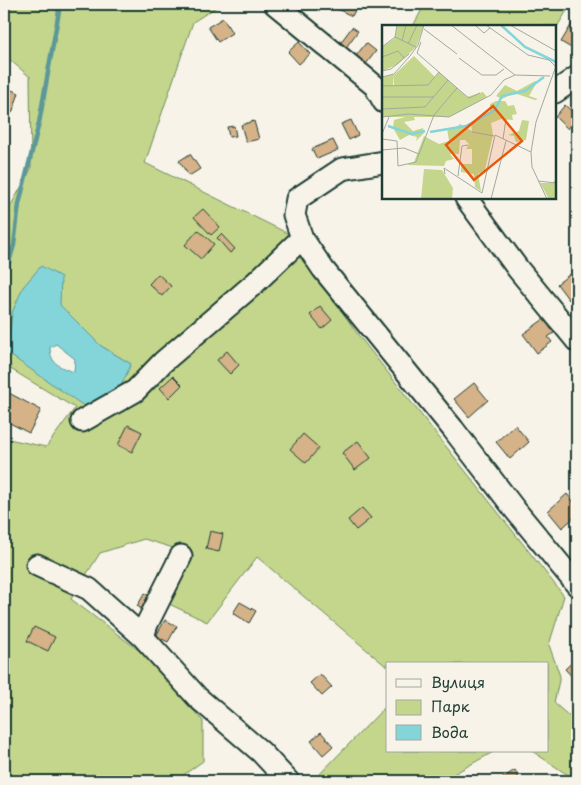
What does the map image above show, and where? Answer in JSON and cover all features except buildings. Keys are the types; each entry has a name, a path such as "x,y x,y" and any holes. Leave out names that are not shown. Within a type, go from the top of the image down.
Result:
{"street":[{"path":"275,4 375,86 382,98"},
{"path":"556,91 577,77"},
{"path":"382,162 342,169 297,199 294,215 302,238 329,276 577,585"},
{"path":"467,199 518,269 577,341"},
{"path":"82,421 134,390 163,362 255,283 302,238"},
{"path":"143,637 147,624 181,556"},
{"path":"37,565 88,590 143,637 198,698 261,752 288,781"}],"green space":[{"path":"4,4 221,4 193,22 145,163 289,234 359,336 564,596 549,645 560,676 554,703 577,723 577,781 534,752 548,752 548,662 386,662 386,666 257,557 207,622 167,603 186,552 144,539 100,553 71,599 141,652 203,721 203,761 175,781 4,781 4,438 46,447 75,408 4,365 4,218 31,169 30,77 4,55","holes":["59,305 101,346 131,364 84,406 12,313"]},
{"path":"425,4 571,4 556,28 556,25 414,25"},
{"path":"386,706 386,752 493,752 441,781 313,781"}],"water":[{"path":"41,266 61,277 60,305 101,346 131,364 121,386 84,406 7,353 12,313 23,287","holes":["56,344 75,359 74,372 54,361 50,353 50,347"]}],"waterway":[{"path":"4,279 14,245 19,204 39,123 59,11 53,4"}]}
